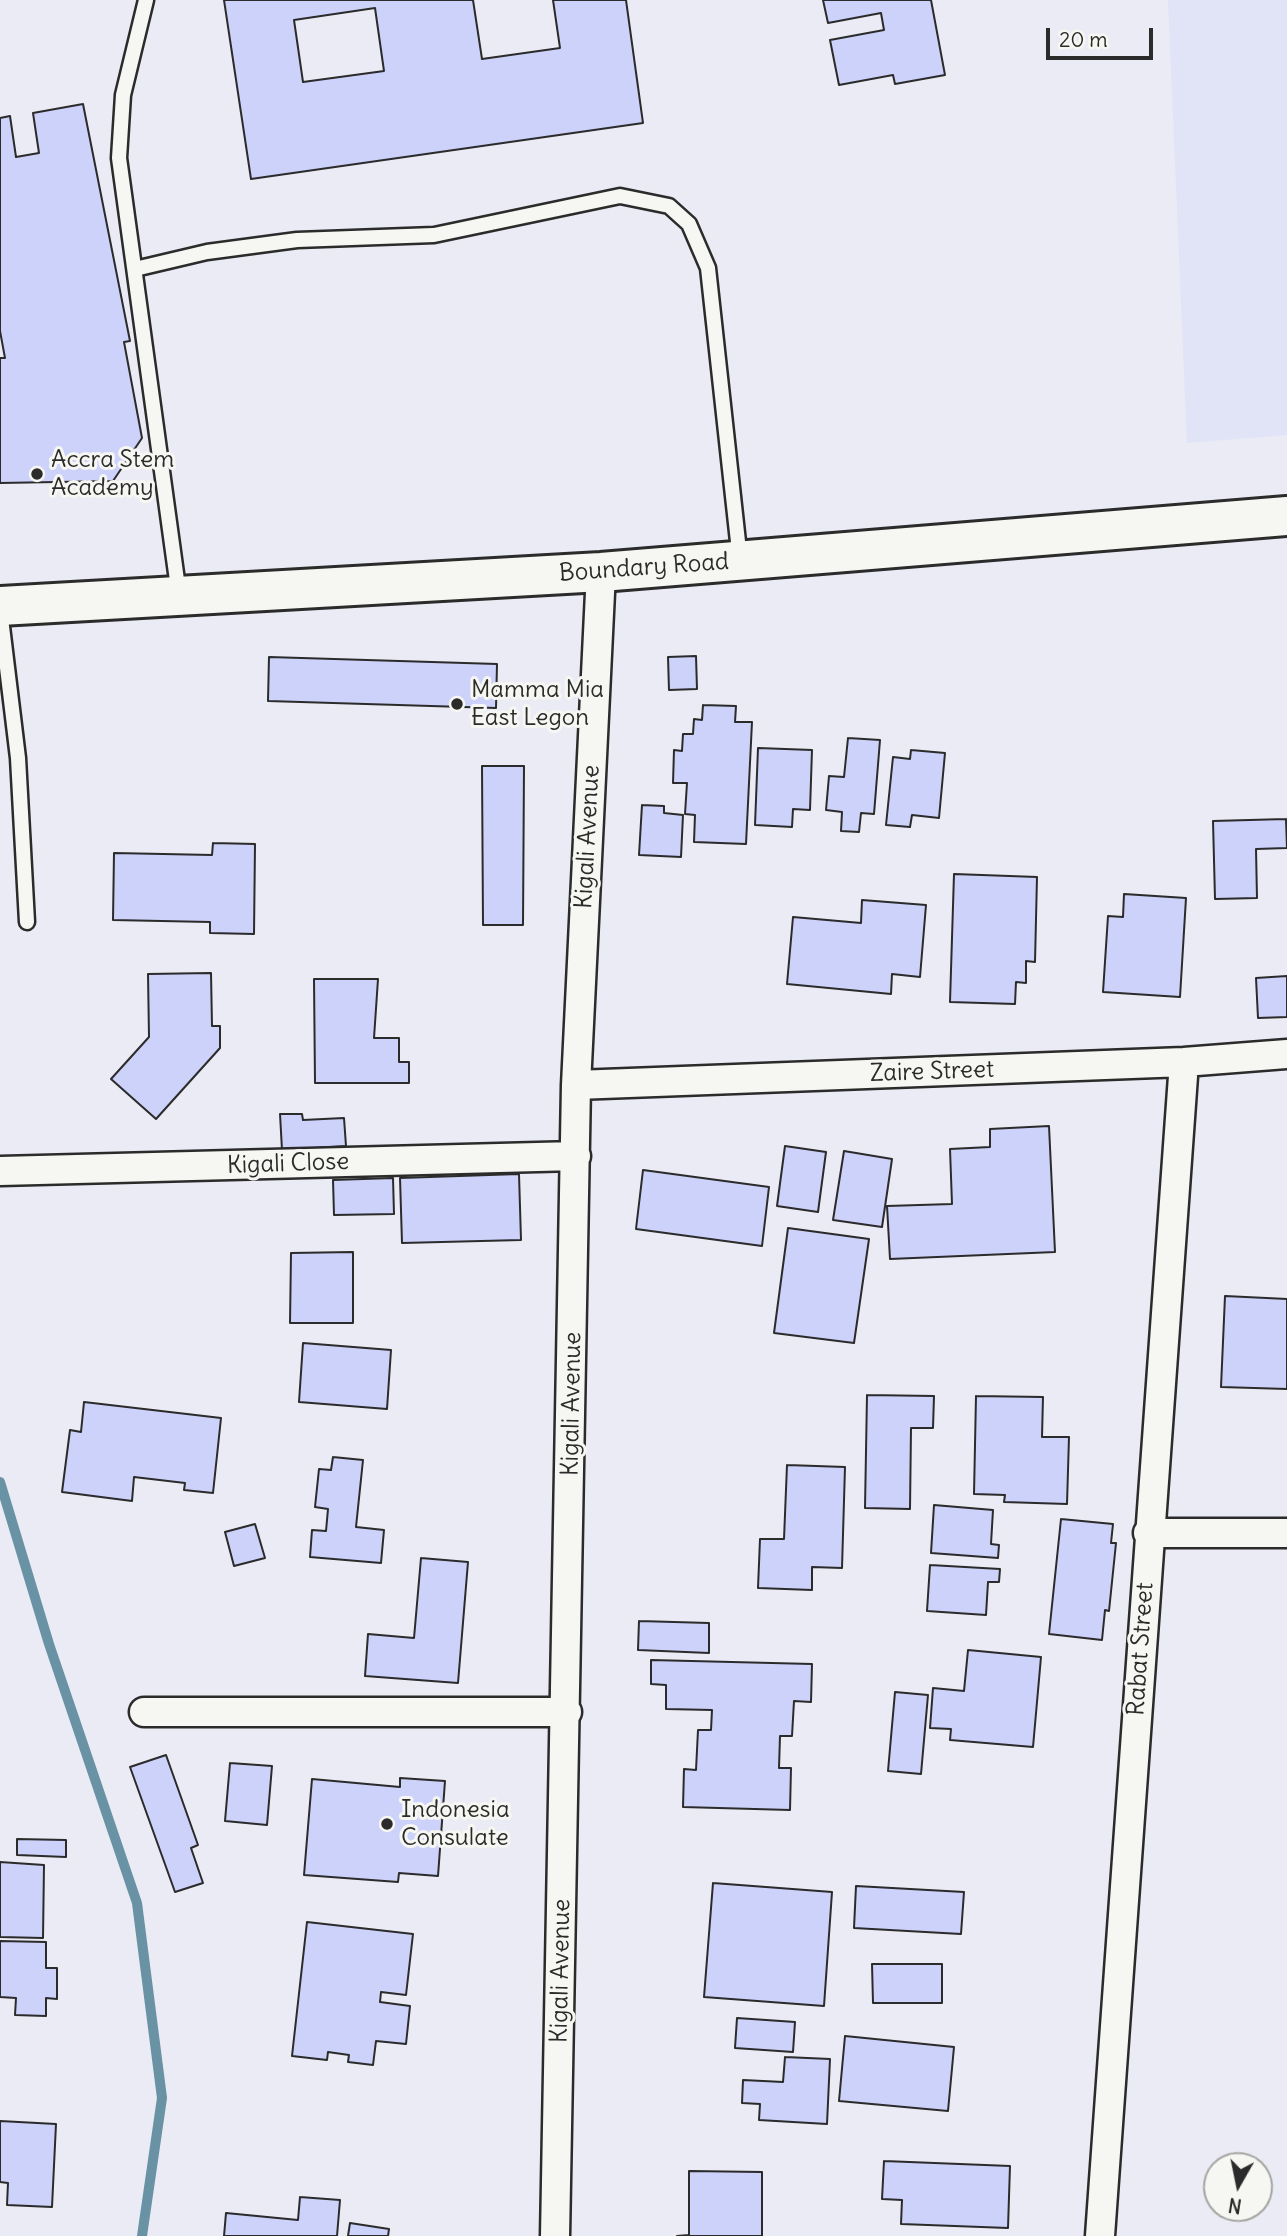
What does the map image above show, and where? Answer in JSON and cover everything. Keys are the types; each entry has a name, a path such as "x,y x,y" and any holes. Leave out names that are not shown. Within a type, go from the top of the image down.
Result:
{"main road":[{"name":"Boundary Road","path":"0,608 601,572 1287,516"}],"street":[{"name":"Kigali Avenue","path":"555,2236 567,1713 576,1085 601,572"},
{"name":"Zaire Street","path":"576,1085 1184,1062 1287,1055"},
{"name":"Rabat Street","path":"1100,2236 1184,1062"},
{"name":"Kigali Close","path":"0,1171 576,1156"},
{"path":"1149,1533 1287,1532"},
{"path":"144,1712 567,1713"}],"lane":[{"path":"146,0 123,95 120,158 180,596"},
{"path":"135,269 207,252 298,240 435,235 620,196 669,206 689,224 708,268 741,561"},
{"path":"0,608 18,758 27,922"}],"shaded area":[{"path":"1168,0 1287,0 1287,435 1187,443"}],"building":[{"path":"224,0 473,0 482,59 560,48 553,0 626,0 643,123 251,179","holes":["375,8 384,71 303,82 294,20"]},
{"path":"823,0 931,0 945,75 895,84 893,75 839,85 830,40 884,30 881,13 828,23"},
{"name":"Accra Stem Academy","path":"83,104 130,341 124,342 142,438 113,481 0,483 0,358 5,358 0,331 0,118 10,116 16,157 39,153 33,113"},
{"path":"696,656 697,689 669,690 668,657"},
{"path":"269,657 497,664 496,708 268,701"},
{"path":"703,705 736,706 735,722 752,722 746,844 694,842 695,815 685,814 687,783 673,783 674,750 682,751 683,734 693,734 694,719 702,720"},
{"path":"848,738 880,740 874,814 861,813 859,832 841,831 842,812 826,810 829,776 844,777"},
{"path":"758,748 812,750 810,810 793,809 792,827 755,825"},
{"path":"911,750 945,753 939,818 912,815 910,827 886,825 893,757 910,759"},
{"path":"482,766 524,766 523,925 483,925"},
{"path":"642,805 664,806 664,813 683,815 681,857 639,855"},
{"path":"1286,819 1287,848 1256,849 1257,898 1215,899 1213,821"},
{"path":"213,843 255,844 254,934 210,933 210,922 113,920 114,853 212,855"},
{"path":"954,874 1037,877 1035,962 1026,961 1026,983 1016,982 1015,1004 950,1002"},
{"path":"1124,894 1186,898 1180,997 1103,992 1108,916 1123,917"},
{"path":"862,900 926,905 920,977 892,974 891,994 787,984 793,917 861,923"},
{"path":"211,973 212,1026 220,1026 220,1048 156,1119 111,1079 149,1037 148,974"},
{"path":"1287,976 1287,1017 1258,1018 1256,978"},
{"path":"314,979 378,979 374,1038 399,1038 399,1062 409,1062 409,1083 315,1083"},
{"path":"280,1114 302,1114 303,1120 344,1118 346,1146 282,1150"},
{"path":"1049,1126 1055,1252 890,1259 887,1206 952,1204 950,1149 990,1147 990,1129"},
{"path":"785,1146 826,1152 818,1212 777,1206"},
{"path":"844,1151 892,1159 882,1227 833,1220"},
{"path":"643,1170 769,1187 762,1246 636,1229"},
{"path":"519,1174 521,1240 402,1243 400,1178"},
{"path":"393,1178 394,1214 334,1215 333,1180"},
{"path":"788,1228 869,1239 854,1343 774,1333"},
{"path":"353,1252 353,1323 290,1323 291,1253"},
{"path":"1225,1296 1287,1299 1287,1389 1221,1387"},
{"path":"303,1343 391,1350 387,1409 299,1402"},
{"path":"867,1395 934,1396 933,1428 911,1428 910,1509 865,1508"},
{"path":"976,1396 1043,1397 1042,1437 1069,1437 1067,1504 1004,1502 1005,1495 974,1494"},
{"path":"84,1402 221,1418 213,1493 184,1490 185,1483 134,1477 132,1501 62,1492 70,1430 81,1432"},
{"path":"333,1457 363,1460 356,1527 384,1530 381,1563 310,1557 312,1530 326,1531 328,1509 315,1507 319,1469 331,1470"},
{"path":"787,1465 845,1467 842,1568 812,1567 812,1590 758,1588 760,1539 784,1539"},
{"path":"934,1505 993,1510 991,1544 999,1545 998,1558 931,1553"},
{"path":"1061,1519 1113,1524 1111,1543 1116,1543 1109,1611 1105,1610 1102,1640 1049,1634"},
{"path":"255,1524 265,1558 234,1566 225,1532"},
{"path":"421,1558 468,1562 458,1683 365,1676 368,1634 414,1638"},
{"path":"930,1565 1000,1569 999,1582 988,1582 986,1615 927,1611"},
{"path":"639,1621 709,1623 709,1653 638,1650"},
{"path":"968,1650 1041,1657 1033,1747 950,1740 951,1729 930,1728 933,1688 964,1691"},
{"path":"651,1660 812,1664 811,1702 794,1701 792,1736 780,1736 779,1768 791,1768 790,1810 683,1807 684,1769 696,1770 698,1730 711,1730 712,1710 666,1709 666,1685 651,1684"},
{"path":"895,1692 928,1695 921,1774 888,1771"},
{"path":"166,1755 198,1845 191,1848 203,1883 175,1892 130,1767"},
{"path":"230,1763 272,1766 267,1825 225,1821"},
{"path":"400,1778 445,1781 438,1876 399,1873 398,1882 304,1875 312,1779 400,1787"},
{"path":"17,1839 66,1840 66,1857 17,1855"},
{"path":"0,1862 44,1865 43,1938 0,1937"},
{"path":"713,1883 832,1892 824,2006 704,1997"},
{"path":"856,1886 964,1892 961,1934 854,1928"},
{"path":"307,1922 413,1934 406,1995 381,1992 380,2002 410,2006 406,2044 376,2041 373,2065 348,2062 349,2055 328,2052 327,2060 292,2056"},
{"path":"0,1941 46,1942 46,1968 57,1968 57,1999 46,1998 46,2016 15,2015 16,1998 0,1997"},
{"path":"872,1964 942,1964 942,2003 873,2003"},
{"path":"737,2018 795,2022 793,2052 735,2048"},
{"path":"845,2036 954,2047 948,2111 839,2101"},
{"path":"785,2057 830,2059 827,2124 759,2120 760,2104 742,2103 743,2080 783,2082"},
{"path":"0,2121 56,2124 52,2207 7,2205 8,2183 0,2182"},
{"path":"884,2161 1010,2166 1008,2228 901,2224 902,2200 882,2199"},
{"path":"689,2171 762,2172 762,2236 677,2236 689,2235"},
{"path":"300,2197 340,2200 337,2236 224,2236 226,2213 298,2220"},
{"path":"350,2223 389,2229 388,2236 348,2236"}],"waterway":[{"path":"0,1482 49,1644 137,1903 162,2098 142,2236"}],"place":[{"name":"Accra Stem Academy","path":"37,474"},
{"name":"Mamma Mia East Legon","path":"457,704"},
{"name":"Indonesia Consulate","path":"387,1824"}]}
